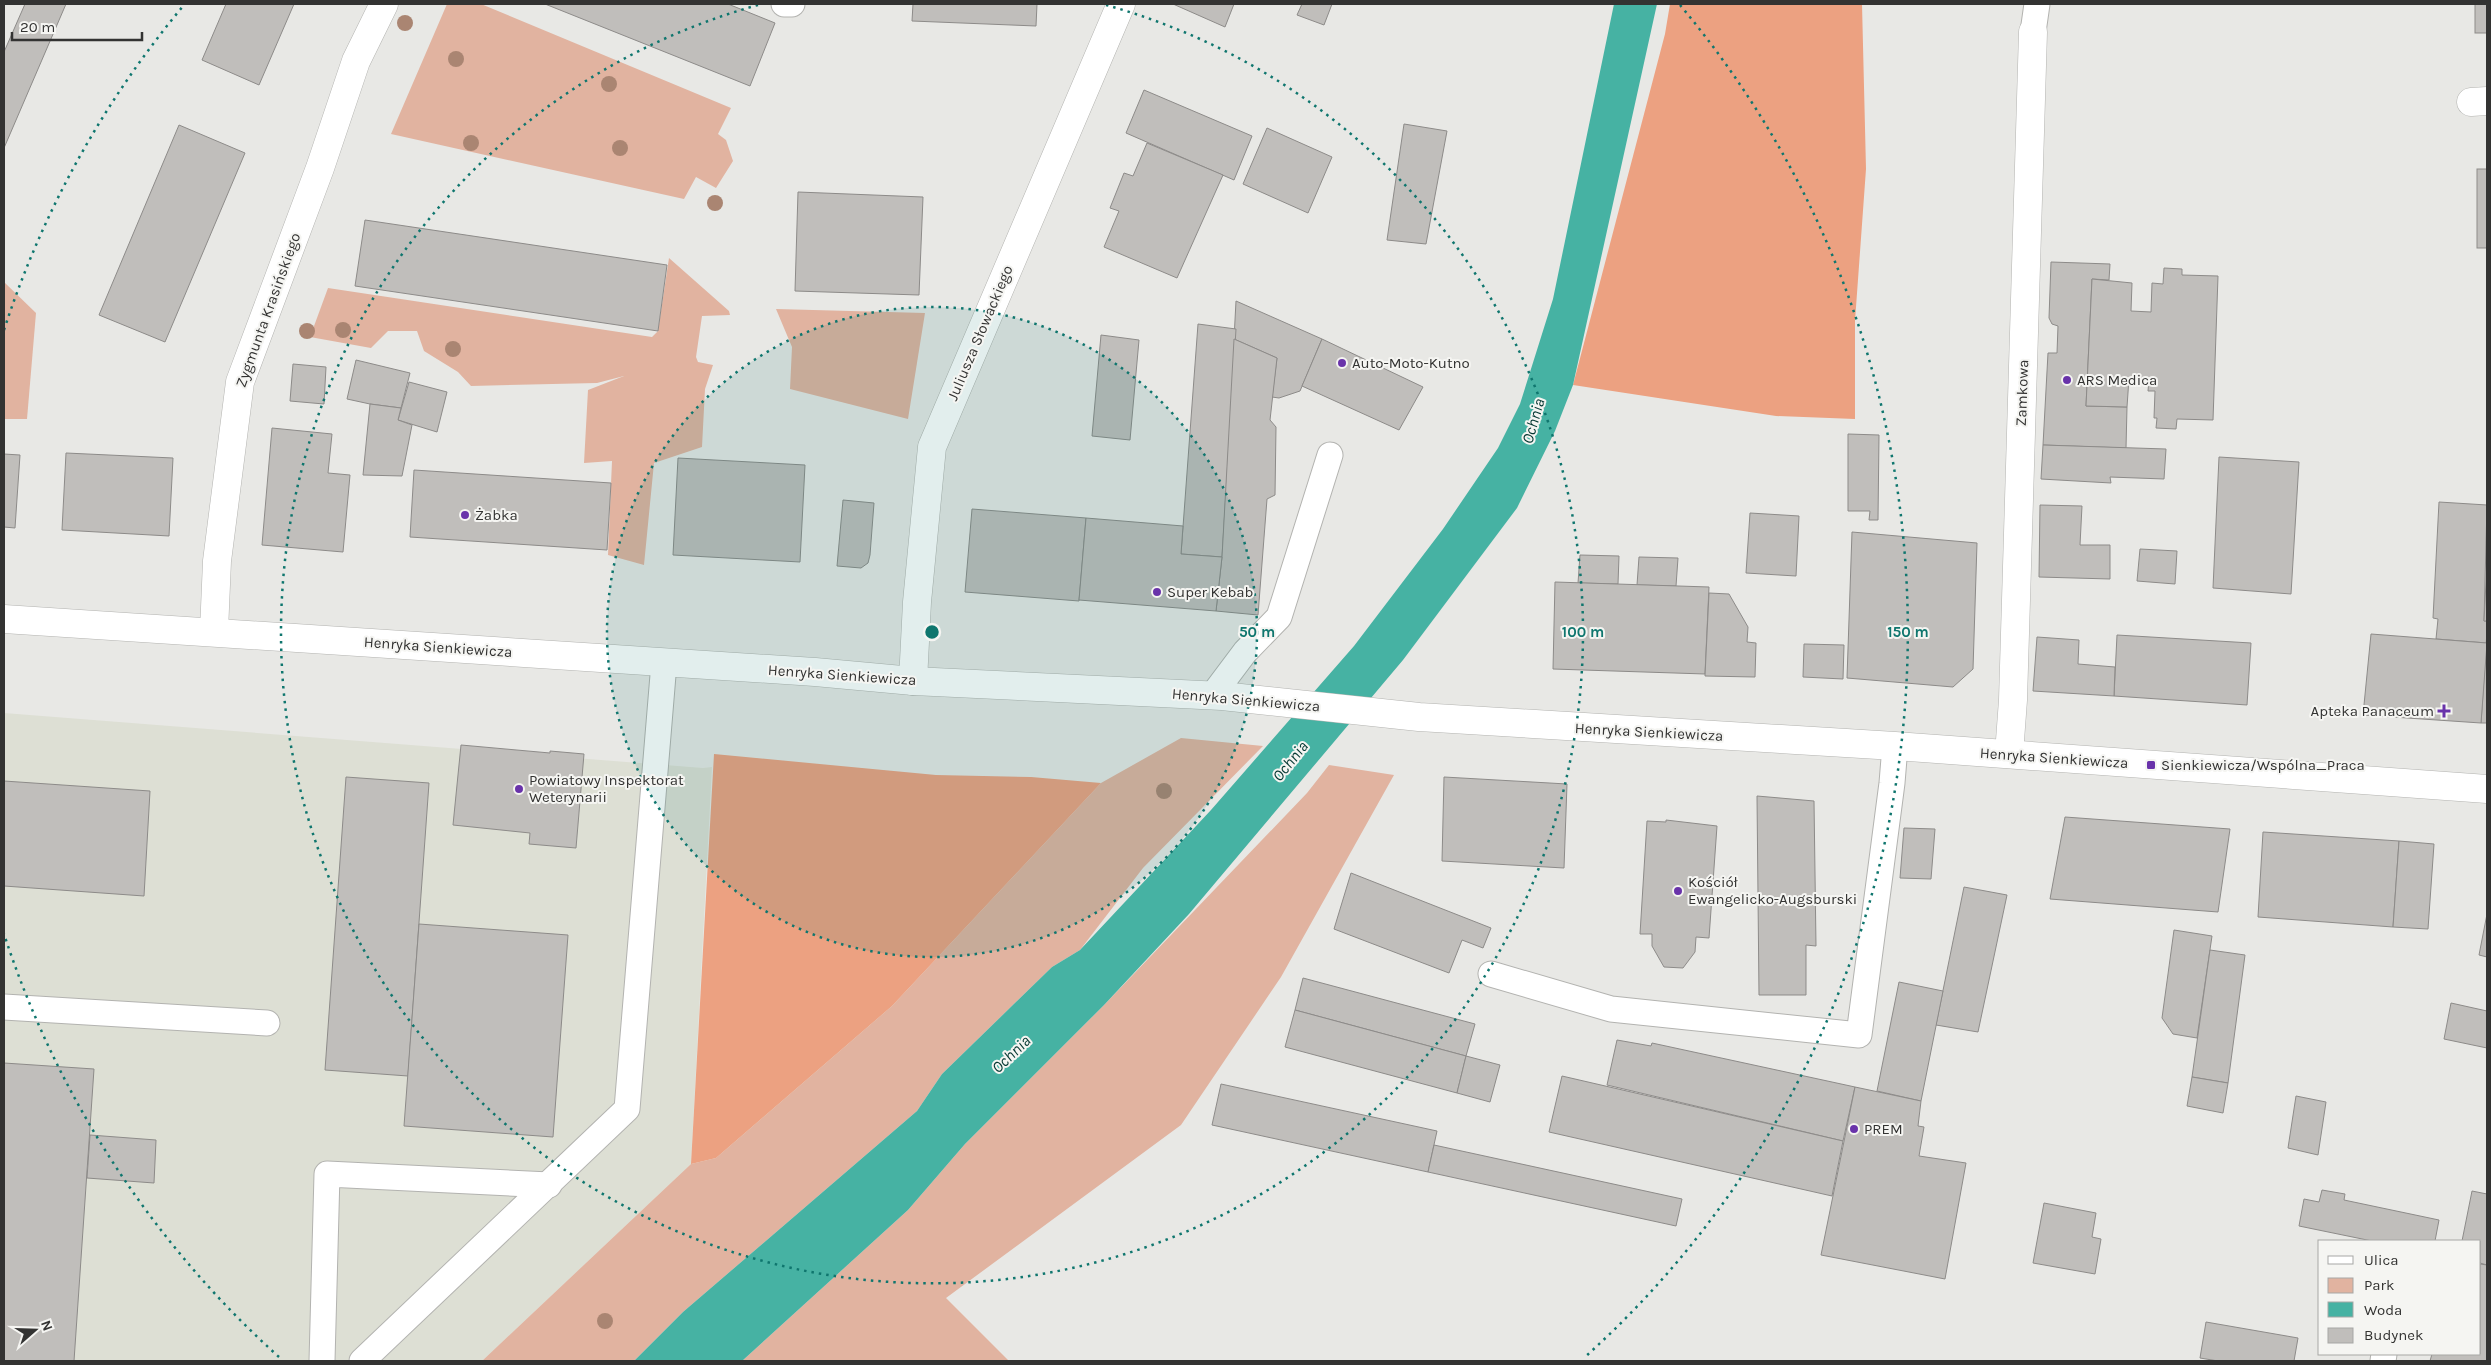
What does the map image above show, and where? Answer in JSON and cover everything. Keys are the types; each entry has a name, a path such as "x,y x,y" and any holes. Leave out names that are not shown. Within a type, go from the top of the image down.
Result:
{"street":[{"name":"Zygmunta Krasińskiego","path":"214,631 217,561 240,382 320,168 356,61 384,4"},
{"name":"Juliusza Słowackiego","path":"913,681 917,602 932,446 1122,4"},
{"name":"Zamkowa","path":"2009,754 2013,700 2033,32"},
{"name":"Henryka Sienkiewicza","path":"4,619 214,631 913,681 1222,696 1419,717 1894,746 2487,789"}],"lane":[{"path":"784,4 792,4"},
{"path":"2033,32 2037,4"},
{"path":"1222,696 1245,652 1279,617 1330,456"},
{"path":"362,1361 627,1109 664,663"},
{"path":"1491,974 1611,1009 1859,1036 1892,783 1894,746"},
{"path":"4,1007 154,1018 267,1023"},
{"path":"322,1361 327,1174 548,1184"}],"shaded area":[{"path":"1670,4 1862,4 1866,169 1855,321 1855,419 1776,416 1573,385 1665,34"},
{"path":"4,713 703,768 712,767 691,1164 482,1361 4,1361"},
{"path":"714,754 936,775 1031,777 1101,783 892,1006 716,1158 691,1164"}],"green space":[{"path":"447,4 481,4 731,108 718,134 726,140 733,161 716,188 696,177 684,199 391,134"},
{"path":"669,258 729,311 730,315 702,316 696,357 698,362 713,365 705,389 702,447 654,463 644,565 608,555 612,461 584,463 588,390 624,376 597,383 471,386 458,372 424,351 417,331 388,331 371,348 310,337 328,288 652,337 658,331"},
{"path":"4,282 36,313 27,419 4,419"},
{"path":"776,309 925,313 908,419 790,389 792,347"},
{"path":"1181,738 1263,746 1143,868 1080,950 1052,967 942,1074 917,1111 683,1312 634,1361 482,1361 691,1164 716,1158 892,1006 1101,783"},
{"path":"1329,765 1394,775 1281,977 1181,1125 946,1298 1009,1361 742,1361 908,1210 965,1144 1105,1004 1307,793"}],"water":[{"name":"Ochnia","path":"1614,4 1657,4 1573,385 1555,431 1517,508 1403,660 1189,914 1105,1004 965,1144 908,1210 742,1361 634,1361 683,1312 917,1111 942,1074 1052,967 1080,950 1211,810 1354,646 1443,529 1498,448 1520,404 1553,299"}],"building":[{"path":"25,4 66,4 4,148 4,52"},
{"path":"226,4 294,4 259,85 202,60"},
{"path":"545,4 728,4 775,23 750,86"},
{"path":"913,4 1037,4 1036,26 912,21"},
{"path":"1173,4 1234,4 1225,27"},
{"path":"1302,4 1332,4 1324,25 1297,15"},
{"path":"2475,4 2487,4 2487,33 2475,33"},
{"path":"1144,90 1252,136 1234,180 1126,133"},
{"path":"1404,124 1447,131 1426,244 1387,240"},
{"path":"179,125 245,153 165,342 99,315"},
{"path":"1267,128 1332,157 1308,213 1243,184"},
{"path":"1147,143 1223,175 1177,278 1104,247 1119,211 1110,208 1124,173 1133,176"},
{"path":"2477,169 2487,169 2487,248 2477,248"},
{"path":"798,192 923,197 919,295 795,291"},
{"path":"365,220 667,265 658,331 355,286"},
{"name":"ARS Medica","path":"2051,262 2110,264 2109,280 2092,279 2086,406 2127,407 2126,448 2043,445 2048,353 2057,353 2058,326 2052,324 2049,318"},
{"path":"2164,268 2182,269 2182,275 2218,276 2213,420 2177,419 2176,429 2156,428 2157,418 2154,418 2155,391 2148,391 2149,379 2129,378 2127,407 2086,406 2092,279 2132,283 2131,311 2151,312 2152,283 2163,284"},
{"path":"1236,301 1322,339 1300,391 1279,398 1272,397 1277,358 1234,339"},
{"path":"1198,324 1236,329 1222,557 1181,554"},
{"path":"1101,335 1139,340 1130,440 1092,436"},
{"path":"1234,339 1277,358 1270,420 1276,427 1275,495 1267,499 1258,615 1216,611 1222,557"},
{"name":"Auto-Moto-Kutno","path":"1322,339 1423,387 1399,430 1302,386"},
{"path":"356,360 410,373 401,408 347,399"},
{"path":"293,364 326,367 324,404 290,401"},
{"path":"409,382 447,392 437,432 398,420"},
{"path":"370,404 401,408 398,420 412,425 402,476 363,475"},
{"path":"272,428 332,434 328,473 350,475 343,552 262,545"},
{"path":"1848,434 1879,435 1878,520 1869,520 1870,511 1848,511"},
{"path":"2043,445 2166,449 2164,479 2110,477 2111,483 2041,479"},
{"path":"66,453 173,458 169,536 62,530"},
{"path":"4,454 20,455 15,528 4,527"},
{"path":"2219,457 2299,462 2291,594 2213,588"},
{"path":"678,458 805,465 800,562 673,555"},
{"path":"414,470 611,483 607,550 410,537"},
{"path":"843,500 874,503 870,555 868,563 861,568 837,566"},
{"path":"2439,502 2487,505 2484,621 2487,621 2487,643 2436,639 2438,619 2433,618"},
{"path":"2040,505 2082,506 2080,545 2110,545 2110,579 2039,577"},
{"path":"972,509 1086,518 1079,601 965,592"},
{"path":"1750,513 1799,516 1796,576 1746,573"},
{"path":"1086,518 1183,526 1181,554 1222,557 1216,611 1079,600"},
{"path":"1852,532 1977,543 1973,669 1953,687 1847,678"},
{"path":"2140,549 2177,551 2175,584 2137,581"},
{"path":"1580,555 1619,556 1618,584 1578,583"},
{"path":"1639,557 1678,558 1676,586 1637,585"},
{"path":"2487,562 2487,621 2484,621"},
{"path":"1555,582 1709,587 1705,674 1553,669"},
{"path":"1709,593 1729,594 1748,627 1747,642 1756,643 1755,677 1705,676"},
{"path":"2487,631 2487,723 2481,723"},
{"path":"2371,634 2487,643 2481,723 2363,715"},
{"path":"2117,635 2251,643 2247,705 2114,696"},
{"path":"2037,637 2079,640 2078,664 2115,667 2114,696 2033,691"},
{"path":"1804,644 1844,645 1843,679 1803,677"},
{"name":"Powiatowy Inspektorat Weterynarii","path":"461,745 584,754 576,848 529,844 530,833 453,825"},
{"path":"346,777 429,783 408,1076 325,1070"},
{"path":"1444,777 1567,784 1564,868 1442,861"},
{"path":"4,781 150,791 144,896 4,886"},
{"path":"1757,796 1814,801 1816,946 1806,945 1806,995 1759,995"},
{"path":"2065,817 2230,829 2218,912 2050,899"},
{"name":"Kościół Ewangelicko-Augsburski","path":"1666,820 1717,826 1709,938 1696,937 1695,952 1683,968 1664,967 1652,946 1652,934 1640,934 1647,821 1666,822"},
{"path":"1904,828 1935,829 1931,879 1900,878"},
{"path":"2263,832 2399,841 2393,927 2258,917"},
{"path":"2399,841 2434,844 2428,929 2393,927"},
{"path":"1351,873 1491,928 1483,948 1462,940 1449,973 1334,929"},
{"path":"1964,887 2007,895 1978,1032 1936,1025"},
{"path":"2487,914 2487,957 2479,955"},
{"path":"419,924 568,935 553,1137 404,1126"},
{"path":"2174,930 2212,936 2197,1038 2173,1034 2162,1018"},
{"path":"2210,950 2245,955 2228,1083 2192,1077"},
{"path":"1303,978 1475,1024 1466,1056 1295,1010"},
{"path":"1899,982 1943,991 1921,1101 1877,1091"},
{"path":"2451,1003 2487,1011 2487,1048 2444,1039"},
{"path":"1295,1010 1466,1056 1457,1093 1285,1047"},
{"path":"1617,1040 1651,1046 1652,1043 1855,1087 1843,1141 1607,1085"},
{"path":"1466,1056 1500,1065 1490,1102 1457,1093"},
{"path":"4,1063 94,1069 74,1361 4,1361"},
{"path":"1562,1076 1843,1141 1832,1196 1549,1132"},
{"path":"2192,1077 2228,1083 2223,1113 2187,1106"},
{"path":"1221,1084 1437,1131 1428,1172 1212,1125"},
{"path":"1855,1087 1921,1101 1918,1126 1924,1127 1919,1156 1966,1163 1945,1279 1821,1255"},
{"path":"2296,1096 2326,1102 2318,1155 2288,1148"},
{"path":"90,1135 156,1140 154,1183 87,1178"},
{"path":"1434,1145 1682,1199 1676,1226 1428,1172"},
{"path":"2322,1190 2345,1194 2344,1200 2439,1220 2435,1240 2367,1240 2299,1226 2304,1199 2319,1202"},
{"path":"2472,1191 2487,1194 2487,1265 2481,1263 2481,1240 2462,1240"},
{"path":"2044,1203 2096,1213 2092,1237 2101,1239 2095,1274 2033,1263"},
{"path":"2481,1264 2487,1265 2487,1361 2430,1361 2432,1355 2481,1355"},
{"path":"2206,1322 2298,1338 2294,1361 2218,1361 2200,1358"}],"place":[{"name":"Auto-Moto-Kutno","path":"1342,363"},
{"name":"ARS Medica","path":"2067,380"},
{"name":"Żabka","path":"465,515"},
{"name":"Super Kebab","path":"1157,592"},
{"name":"Apteka Panaceum","path":"2444,711"},
{"name":"Sienkiewicza/Wspólna_Praca","path":"2151,765"},
{"name":"Powiatowy Inspektorat Weterynarii","path":"519,789"},
{"name":"Kościół Ewangelicko-Augsburski","path":"1678,891"},
{"name":"PREM","path":"1854,1129"}]}
